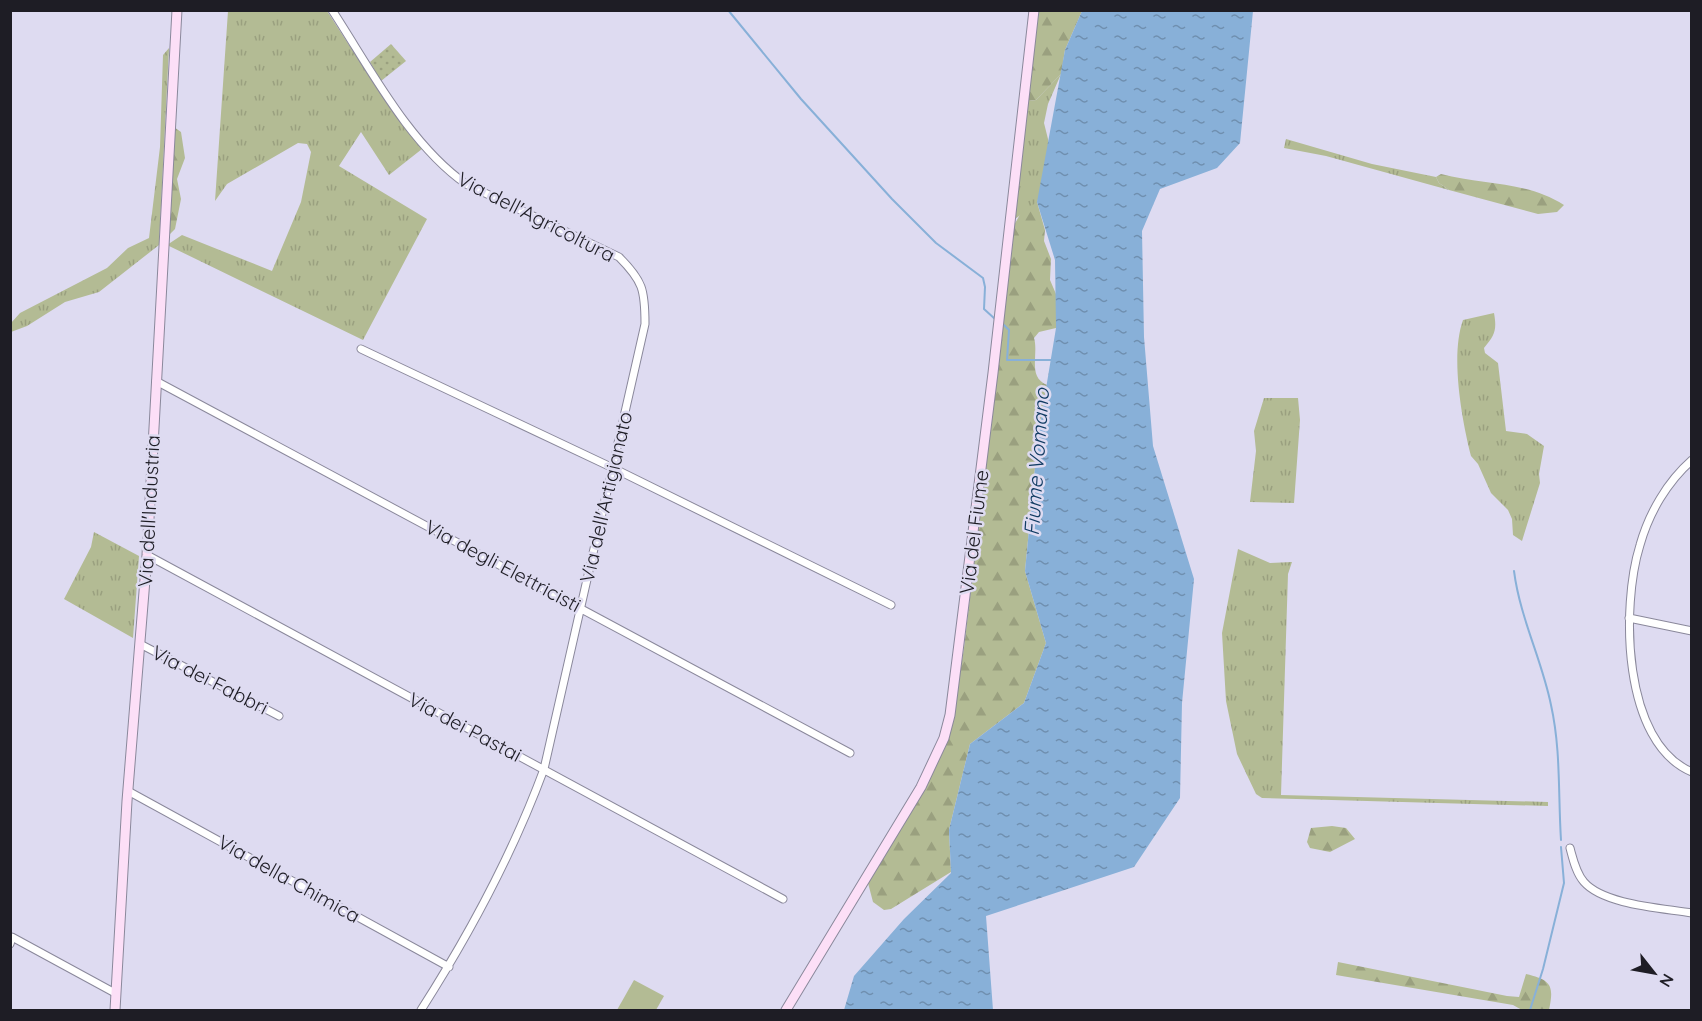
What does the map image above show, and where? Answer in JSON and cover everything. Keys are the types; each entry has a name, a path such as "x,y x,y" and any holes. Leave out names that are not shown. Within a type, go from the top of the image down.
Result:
{"street":[{"name":"Via dell'Industria","path":"115,1011 128,791 147,555 177,10"},
{"name":"Via dell'Agricoltura","path":"332,10 405,120 448,172 466,184 619,257 638,276"},
{"name":"Via del Fiume","path":"786,1011 921,787 944,738 950,714 992,382 1034,10"},
{"name":"Via dell'Artigianato","path":"422,1011 449,967 528,813 543,769 645,324 645,294 638,276"},
{"path":"361,349 613,468 891,605"},
{"name":"Via degli Elettricisti","path":"156,381 850,753"},
{"path":"1692,459 1666,490 1645,528 1633,575 1629,618 1632,658 1648,726 1667,756 1692,772"},
{"name":"Via dei Pastai","path":"147,555 783,899"},
{"path":"1629,618 1692,631"},
{"name":"Via dei Fabbri","path":"140,644 279,716"},
{"name":"Via della Chimica","path":"128,791 449,967"},
{"path":"1570,848 1580,875 1595,892 1625,902 1692,913"},
{"path":"10,944 12,937 116,993"}],"green space":[{"path":"228,11 327,11 382,96 422,149 389,175 361,132 339,166 427,219 363,340 167,245 182,235 272,271 301,202 311,152 307,144 298,143 227,184 215,201"},
{"path":"1038,11 1082,11 1065,50 1061,74 1036,100 1028,101"},
{"path":"391,44 406,61 381,81 370,62"},
{"path":"169,48 159,245 99,292 65,302 27,326 11,332 11,323 20,313 107,268 128,248 149,238 160,147 163,55"},
{"path":"1061,74 1048,104 1044,123 1051,151 1037,203 1015,219 1028,101 1036,100"},
{"path":"174,127 181,132 185,158 177,179 181,199 175,229 169,235"},
{"path":"1286,139 1372,164 1436,177 1439,183 1449,190 1326,156 1284,148"},
{"path":"1441,174 1535,192 1564,205 1557,212 1538,214 1449,190 1439,183 1436,177"},
{"path":"1037,202 1045,230 1044,241 1051,259 1050,280 1056,294 1056,328 1039,332 1034,338 1035,371 1037,377 1047,385 1038,437 1025,571 1046,643 1024,703 970,744 949,830 951,872 891,909 884,910 873,902 868,883 931,775 954,711 964,648 1014,225 1021,213"},
{"path":"1494,313 1494,332 1484,348 1485,353 1498,363 1506,431 1527,434 1544,446 1539,474 1540,483 1522,541 1513,535 1512,519 1508,510 1491,493 1478,464 1471,456 1459,388 1458,351 1463,320"},
{"path":"1264,398 1298,398 1300,420 1294,503 1250,502 1256,451 1254,431"},
{"path":"94,532 139,556 133,638 64,599 91,547"},
{"path":"1238,549 1270,563 1292,562 1288,574 1281,795 1548,802 1548,806 1262,798 1256,794 1237,754 1226,701 1222,633"},
{"path":"1332,826 1346,828 1355,839 1330,852 1310,848 1307,842 1311,828"},
{"path":"1338,962 1519,997 1526,974 1541,979 1549,985 1551,995 1549,1010 1522,1010 1513,1005 1336,975"},
{"path":"634,980 664,996 656,1010 617,1010"}],"water":[{"name":"Fiume Vomano","path":"1082,11 1253,11 1240,143 1217,168 1160,189 1142,231 1144,337 1153,446 1194,579 1182,703 1180,798 1134,867 986,916 993,1010 844,1010 854,976 904,919 951,873 949,830 970,744 1024,703 1046,643 1025,571 1038,437 1056,328 1055,260 1037,202 1065,50"}],"waterway":[{"path":"728,10 801,99 892,199 936,243 983,278 984,309 995,319"},
{"path":"1004,325 1009,330 1007,360 1052,360"},
{"path":"1514,571 1521,605 1547,688 1554,722 1558,755 1561,840"},
{"path":"1530,1010 1543,969 1564,883 1561,847"}]}
